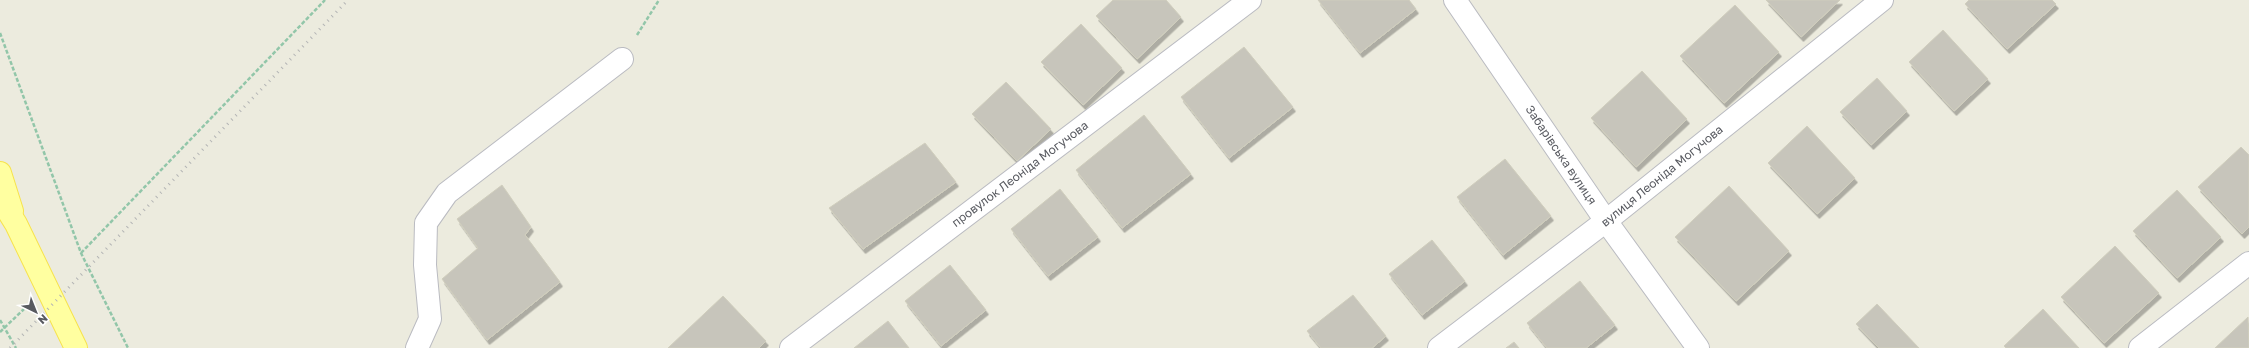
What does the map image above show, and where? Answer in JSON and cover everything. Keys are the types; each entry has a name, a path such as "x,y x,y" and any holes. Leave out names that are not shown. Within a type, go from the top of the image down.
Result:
{"main road":[{"path":"0,173 16,224"},
{"path":"0,198 16,224 76,348"}],"street":[{"name":"провулок Леоніда Могучова","path":"791,348 1250,0"},
{"name":"Забарівська вулиця","path":"1455,0 1606,221 1698,348"},
{"name":"вулиця Леоніда Могучова","path":"1439,348 1606,221 1882,0"},
{"path":"417,348 430,319 424,265 426,223 447,193 622,59"},
{"path":"2140,348 2249,262"}],"path":[{"path":"81,253 325,0"},
{"path":"622,59 659,0"},
{"path":"0,33 81,253 128,348"},
{"path":"0,320 16,348"}],"building":[{"path":"1113,0 1166,0 1181,17 1137,59 1096,16"},
{"path":"1318,0 1409,0 1416,9 1360,53"},
{"path":"1766,0 1840,0 1801,37"},
{"path":"1969,0 2052,0 2056,4 2007,49 1965,4"},
{"path":"1735,5 1779,52 1724,103 1680,56"},
{"path":"1081,24 1122,68 1083,105 1041,62"},
{"path":"1943,30 1988,79 1954,111 1909,62"},
{"path":"1244,47 1293,107 1229,158 1181,97"},
{"path":"1642,71 1687,119 1636,167 1591,118"},
{"path":"1877,78 1907,111 1871,145 1840,112"},
{"path":"1006,82 1051,129 1017,161 972,114"},
{"path":"1144,115 1191,174 1122,228 1076,170"},
{"path":"1807,126 1855,178 1817,214 1768,163"},
{"path":"925,143 956,182 863,249 829,208"},
{"path":"2241,147 2249,155 2249,227 2242,234 2198,187"},
{"path":"1505,159 1551,216 1503,255 1457,197"},
{"path":"502,185 531,227 525,235 560,282 487,340 442,279 478,248 457,219"},
{"path":"1729,186 1789,251 1736,301 1675,237"},
{"path":"1060,189 1098,237 1048,276 1011,229"},
{"path":"2177,190 2221,237 2177,278 2133,231"},
{"path":"1432,240 1465,281 1422,315 1389,274"},
{"path":"2115,246 2159,293 2104,343 2061,297"},
{"path":"950,265 986,310 941,346 905,301"},
{"path":"1580,281 1615,325 1586,348 1547,348 1527,323"},
{"path":"1353,295 1386,336 1372,348 1321,348 1307,331"},
{"path":"723,296 766,341 759,348 668,348"},
{"path":"1877,304 1919,348 1879,348 1856,324"},
{"path":"2043,309 2079,348 2006,348 2004,346"},
{"path":"2248,317 2249,348 2215,348"},
{"path":"888,321 909,348 854,348"},
{"path":"1514,342 1519,348 1506,348"}],"railway":[{"path":"10,348 348,0"}]}
